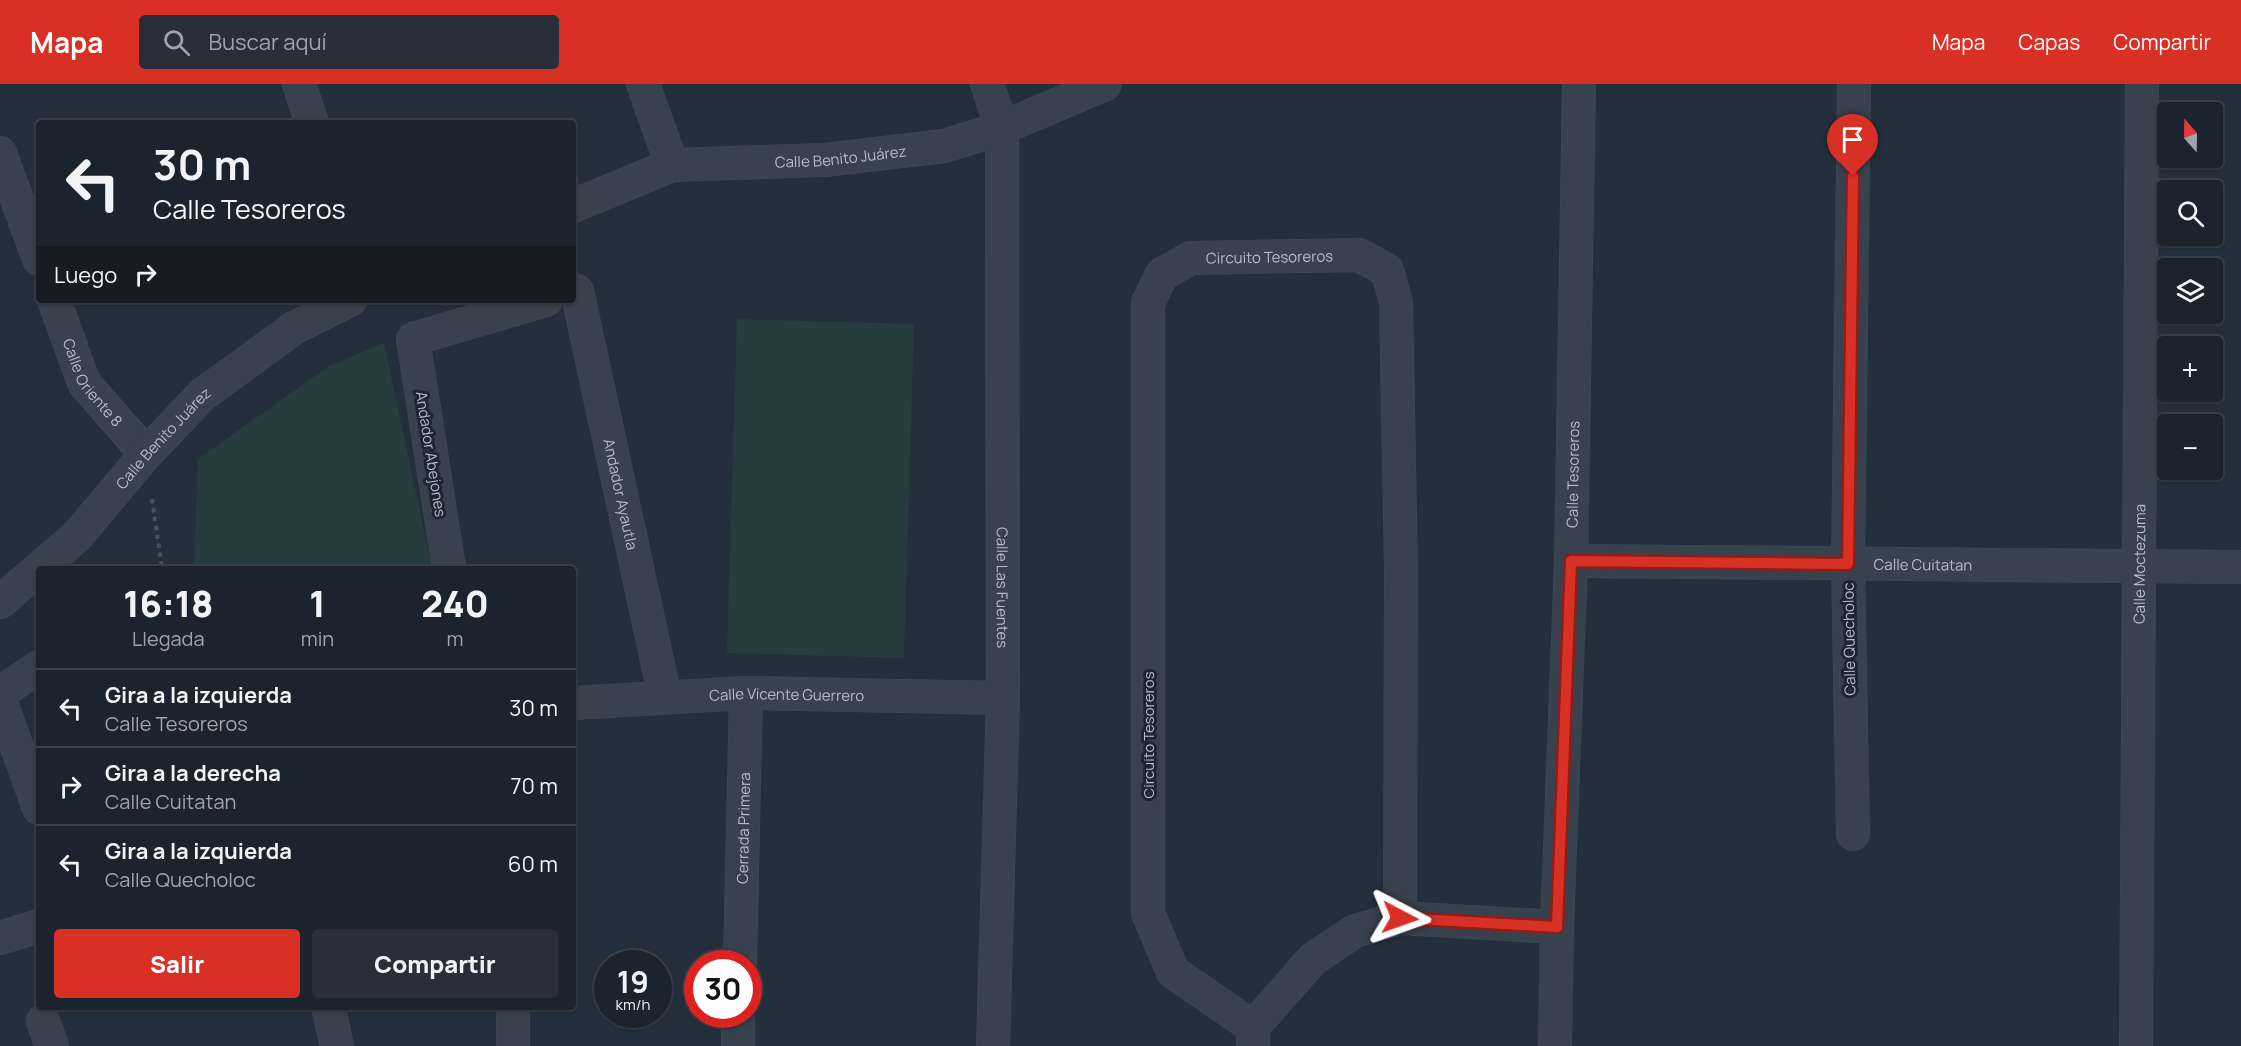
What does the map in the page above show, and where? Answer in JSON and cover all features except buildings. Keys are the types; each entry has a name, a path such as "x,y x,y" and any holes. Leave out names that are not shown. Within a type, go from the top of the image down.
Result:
{"street":[{"path":"299,84 311,120"},
{"path":"643,84 672,165"},
{"name":"Calle Las Fuentes","path":"987,84 1002,128 1003,698 993,1046"},
{"name":"Calle Benito Juárez","path":"576,205 672,165 825,160 944,146 1002,128 1105,84"},
{"name":"Calle Tesoreros","path":"1555,1046 1557,927 1571,561 1579,84"},
{"name":"Calle Quecholoc","path":"1853,834 1848,564 1854,84"},
{"name":"Calle Moctezuma","path":"2136,1046 2142,84"},
{"path":"0,153 36,251"},
{"name":"Circuito Tesoreros","path":"1400,918 1401,569 1396,302 1387,270 1359,255 1191,258 1162,273 1148,303 1148,913 1173,972 1253,1037 1313,959 1355,931 1400,918 1557,927"},
{"name":"Andador Ayautla","path":"576,296 665,697"},
{"name":"Calle Oriente 8","path":"55,303 84,383 146,454"},
{"name":"Calle Benito Juárez","path":"41,566 76,536 146,454 202,395 294,328 344,303"},
{"name":"Andador Abejones","path":"449,566 413,339 536,303"},
{"name":"Calle Cuitatan","path":"1571,561 2241,567"},
{"name":"Calle Benito Juárez","path":"0,602 36,571"},
{"path":"0,693 36,669"},
{"name":"Calle Vicente Guerrero","path":"576,703 746,693 1003,698"},
{"name":"Cerrada Primera","path":"740,950 746,693"},
{"path":"0,700 36,800"},
{"path":"0,938 36,927"},
{"path":"329,1010 337,1046"},
{"path":"513,1010 513,1046"},
{"path":"738,1028 738,1046"}],"path":[{"path":"146,454 162,566"}],"green space":[{"path":"737,319 914,324 904,658 727,653"},
{"path":"384,343 432,566 194,566 198,459 329,366"}],"route":[{"path":"1400,918 1557,927 1571,561 1848,564 1853,176"}]}
